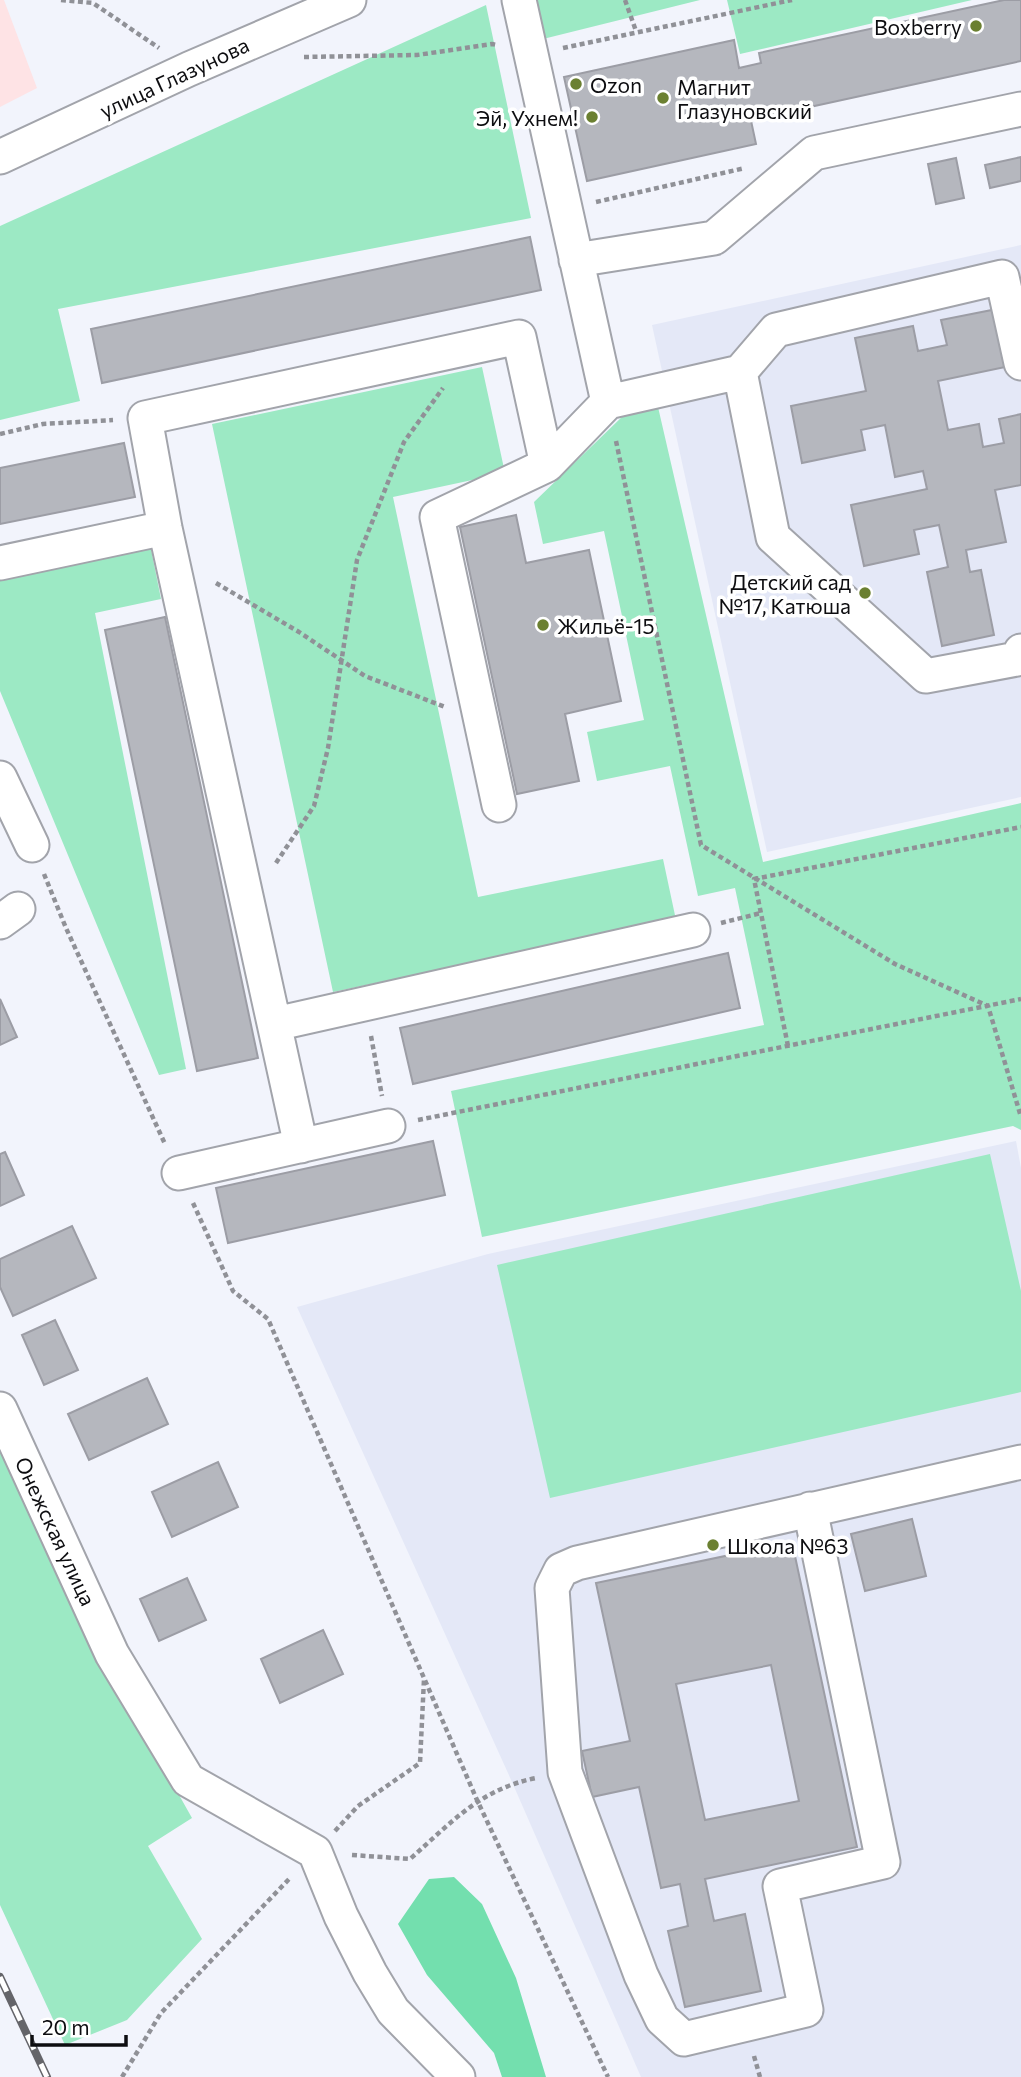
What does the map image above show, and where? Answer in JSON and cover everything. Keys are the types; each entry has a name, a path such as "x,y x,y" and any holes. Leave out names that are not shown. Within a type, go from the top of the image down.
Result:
{"street":[{"name":"улица Глазунова","path":"0,157 189,69 349,0"},
{"path":"519,0 608,402"},
{"path":"576,260 714,238 814,153 1021,109"},
{"path":"499,805 437,517 547,465 608,402 740,372 776,330 1002,277 1021,363"},
{"path":"301,1146 166,528 145,418 519,337 547,465"},
{"path":"740,372 773,537 926,676 1017,659 1021,651"},
{"path":"0,563 166,528"},
{"path":"0,778 32,845"},
{"path":"275,1024 693,930"},
{"path":"179,1173 388,1126"},
{"name":"Онежская улица","path":"0,1409 112,1654 188,1780 315,1852"},
{"path":"810,1509 883,1861 780,1886 806,2010 684,2039 662,2019 641,1975 565,1772 552,1588 561,1570 577,1563 810,1509 1021,1462"},
{"path":"315,1852 341,1916 393,2011 458,2077"}],"path":[{"path":"61,0 93,4 189,69"},
{"path":"93,4 102,0"},
{"path":"625,0 636,31"},
{"path":"297,57 417,55 492,44 532,55 792,0"},
{"path":"566,208 748,167"},
{"path":"276,863 314,806 328,748 357,560 404,442 472,348"},
{"path":"608,402 701,845 895,964 988,1006 1021,1118"},
{"path":"0,434 44,424 145,418"},
{"path":"216,583 365,676 481,722"},
{"path":"754,879 1021,827"},
{"path":"32,845 66,928 233,1291 268,1319 477,1800 608,2077"},
{"path":"754,879 788,1046"},
{"path":"693,930 761,913"},
{"path":"366,1004 388,1126 1021,999"},
{"path":"315,1852 358,1806 420,1763 424,1674"}],"shaded area":[{"path":"0,0 4,0 37,88 0,107"},
{"name":"Детский сад №17, Катюша","path":"1021,245 1021,797 767,852 652,325"},
{"name":"Школа №63","path":"1016,1141 1021,1168 1021,2077 641,2077 512,1782 297,1307 488,1254"}],"green space":[{"path":"533,0 700,0 543,39"},
{"path":"727,0 972,0 740,54"},
{"path":"486,5 531,218 58,309 80,401 0,420 0,226"},
{"path":"482,367 505,473 393,497 478,897 663,859 676,920 333,992 212,424"},
{"path":"658,407 763,862 1021,803 1021,1130 1013,1126 482,1237 451,1091 764,1025 735,888 698,896 670,766 597,781 587,732 644,720 604,531 543,544 534,502 624,415"},
{"path":"151,549 161,599 95,613 186,1069 159,1075 0,691 0,579"},
{"path":"990,1154 1021,1291 1021,1392 550,1498 497,1265"},
{"path":"0,1440 99,1653 192,1818 148,1846 202,1939 127,2020 65,2045 0,1905"},
{"path":"454,1877 482,1904 516,1978 546,2077 502,2077 494,2053 427,1975 398,1924 429,1879"}],"building":[{"path":"1004,0 1021,0 1021,61 773,115 772,111 750,116 756,144 587,181 564,77 734,40 739,68 761,63 759,53"},
{"path":"1021,157 1021,181 990,188 985,165"},
{"path":"956,158 964,198 936,204 928,164"},
{"path":"530,237 541,290 102,383 91,329"},
{"path":"997,309 1010,366 938,381 948,430 979,424 983,447 1004,443 999,419 1021,414 1021,485 995,490 1006,542 966,550 970,572 981,570 994,635 942,646 927,572 948,567 939,525 914,530 919,554 864,566 851,505 927,489 923,471 895,477 885,425 861,430 865,450 802,463 791,406 866,391 855,338 913,326 918,351 947,345 941,320"},
{"path":"124,443 135,497 0,524 0,468"},
{"name":"Жильё-15","path":"516,515 526,563 589,550 621,701 565,714 579,781 517,794 460,527"},
{"path":"165,617 258,1058 197,1071 105,630"},
{"path":"728,953 740,1008 413,1084 400,1028"},
{"path":"0,999 17,1037 0,1045"},
{"path":"433,1141 445,1195 228,1243 216,1188"},
{"path":"5,1152 24,1195 0,1206 0,1154"},
{"path":"72,1226 96,1278 13,1316 0,1287 0,1259"},
{"path":"55,1320 78,1370 44,1385 22,1335"},
{"path":"147,1378 168,1424 89,1460 68,1414"},
{"path":"218,1462 238,1507 172,1537 152,1492"},
{"path":"912,1519 926,1576 865,1591 851,1534"},
{"path":"792,1542 857,1847 705,1879 714,1921 745,1914 761,1991 685,2007 668,1931 688,1926 680,1884 661,1888 639,1787 592,1797 582,1751 630,1741 596,1583","holes":["771,1665 799,1801 705,1820 676,1684"]},
{"path":"187,1578 206,1620 159,1641 140,1599"},
{"path":"323,1630 343,1674 280,1703 261,1659"}],"railway":[{"path":"0,1977 47,2077"}],"place":[{"name":"Boxberry","path":"976,26"},
{"name":"Ozon","path":"576,84"},
{"name":"Магнит Глазуновский","path":"663,98"},
{"name":"Эй, Ухнем!","path":"592,117"},
{"name":"Детский сад №17, Катюша","path":"865,593"},
{"name":"Жильё-15","path":"543,625"},
{"name":"Школа №63","path":"713,1545"}]}
